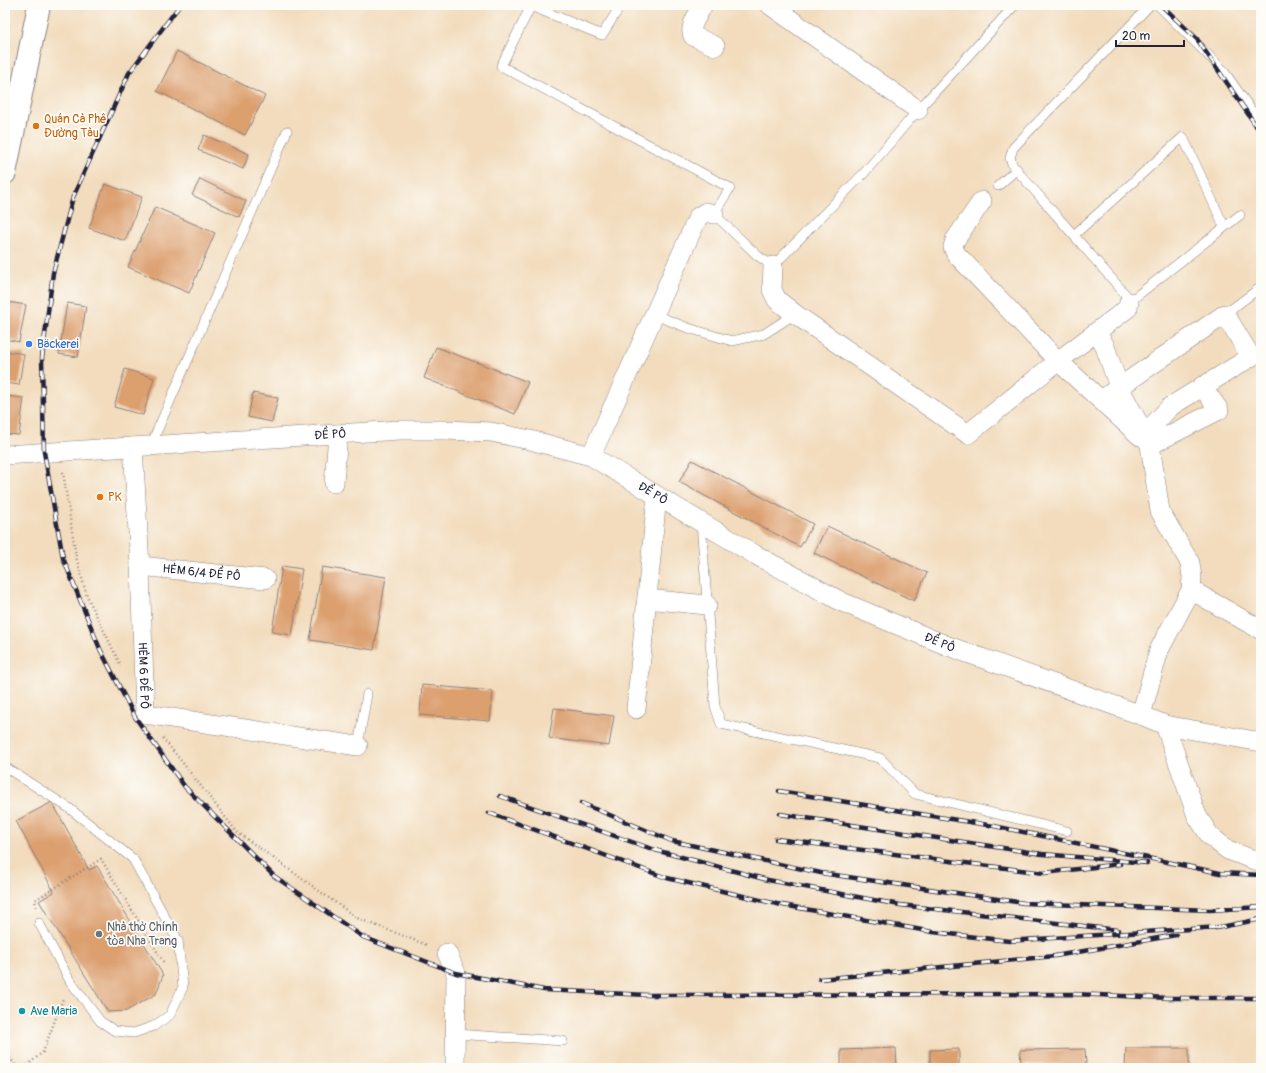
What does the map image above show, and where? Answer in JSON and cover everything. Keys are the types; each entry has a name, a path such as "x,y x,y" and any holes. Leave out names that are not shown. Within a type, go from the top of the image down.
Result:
{"street":[{"path":"5,173 8,140 39,5"},
{"path":"703,5 691,33 693,36 715,46"},
{"path":"770,5 918,110"},
{"path":"982,201 955,240 953,248 956,254 1058,361 1150,445"},
{"path":"591,456 698,217 706,212 714,214"},
{"path":"773,266 772,290 777,300 794,314 968,434 1058,361 1097,333 1128,308 1129,302"},
{"path":"1101,400 1225,314 1256,354 1171,406 1156,422 1150,445"},
{"path":"1097,333 1104,344 1119,387 1150,445 1160,511 1190,563 1192,577 1191,590 1159,650 1141,715"},
{"path":"1150,445 1219,410 1202,386"},
{"name":"ĐỀ PÔ","path":"5,455 400,430 491,432 530,440 591,456 754,554 842,602 948,646 1165,725 1261,742"},
{"path":"334,483 338,434"},
{"name":"HẺM 6 ĐỀ PÔ","path":"142,446 140,566 144,714 358,746"},
{"path":"636,709 657,496"},
{"name":"HẺM 6/4 ĐỀ PÔ","path":"140,566 264,579"},
{"path":"1191,590 1261,630"},
{"path":"647,599 707,605"},
{"path":"1165,725 1197,816 1210,836 1228,850 1254,860 1261,861"},
{"path":"447,952 456,973 455,1068"}],"lane":[{"path":"621,5 602,35 530,6 501,66 730,188 714,214 758,256 773,266 865,172 918,110 1015,5"},
{"path":"1150,5 1013,148 1010,158 1013,166 1126,295 1129,302 1224,226 1240,215"},
{"path":"1158,5 1223,70 1261,124"},
{"path":"142,446 287,130"},
{"path":"1074,235 1183,137 1224,226"},
{"path":"998,186 1017,169"},
{"path":"1225,314 1261,287"},
{"path":"655,315 688,328 732,341 764,334 794,314"},
{"path":"700,522 715,706 721,724 880,758 915,794 1067,831"},
{"path":"358,746 367,694"},
{"path":"5,767 69,808 133,859 178,941 183,987 170,1015 154,1026 134,1033 115,1031 100,1021 70,981 39,923"},
{"path":"455,1034 563,1041"}],"path":[{"path":"39,923 35,900 101,859 181,993"},
{"path":"24,1068 43,1052 70,981"},
{"path":"5,1051 17,1068"}],"building":[{"path":"177,51 265,96 245,135 157,91"},
{"path":"204,135 249,154 243,169 198,150"},
{"path":"200,179 246,201 239,217 192,195"},
{"path":"105,184 142,197 125,241 89,228"},
{"path":"155,207 215,233 189,293 128,267"},
{"path":"8,302 26,305 19,342 5,339 5,320"},
{"path":"67,303 86,306 78,357 59,354"},
{"path":"436,347 528,382 515,414 424,378"},
{"path":"5,351 24,354 19,385 5,383"},
{"path":"125,369 154,378 143,415 114,407"},
{"path":"253,393 278,398 272,422 248,417"},
{"path":"5,396 24,398 19,435 5,434"},
{"path":"692,460 813,524 800,547 679,482"},
{"path":"827,526 927,573 914,601 814,553"},
{"path":"282,566 302,569 292,635 272,632"},
{"path":"322,567 386,577 374,650 310,640"},
{"path":"422,685 493,691 490,721 420,715"},
{"path":"554,708 614,716 609,746 549,738"},
{"name":"Nhà thờ Chính tòa Nha Trang","path":"52,802 89,870 97,866 163,975 156,994 126,1011 108,1012 39,901 54,892 16,821"},
{"path":"896,1048 897,1068 841,1068 841,1050"},
{"path":"1126,1048 1189,1048 1189,1068 1125,1068"},
{"path":"959,1049 959,1068 930,1068 930,1050"},
{"path":"1085,1049 1086,1064 1021,1065 1020,1050"}],"railway":[{"path":"180,5 129,73 73,197 53,273 42,358 44,452 63,558 100,649 135,717 185,787 274,876 363,937 456,973 544,990 648,995 1073,994 1170,998 1261,998"},
{"path":"1161,5 1197,39 1261,133"},
{"path":"779,791 994,826 1220,873 1261,875"},
{"path":"500,796 655,850 768,880 900,905 1118,930"},
{"path":"581,803 672,841 821,873 1024,903 1210,910 1261,907"},
{"path":"489,813 667,878 777,904 933,932 1009,941 1220,927"},
{"path":"780,814 1042,854 1147,863"},
{"path":"776,839 1044,873 1120,864"},
{"path":"1216,928 1261,919"},
{"path":"820,979 1055,956 1176,935"}],"place":[{"name":"Quán Cà Phê Đường Tàu","path":"36,126"},
{"name":"Bäckerei","path":"29,344"},
{"name":"PK","path":"100,497"},
{"name":"Nhà thờ Chính tòa Nha Trang","path":"99,934"},
{"name":"Ave Maria","path":"22,1011"}]}
